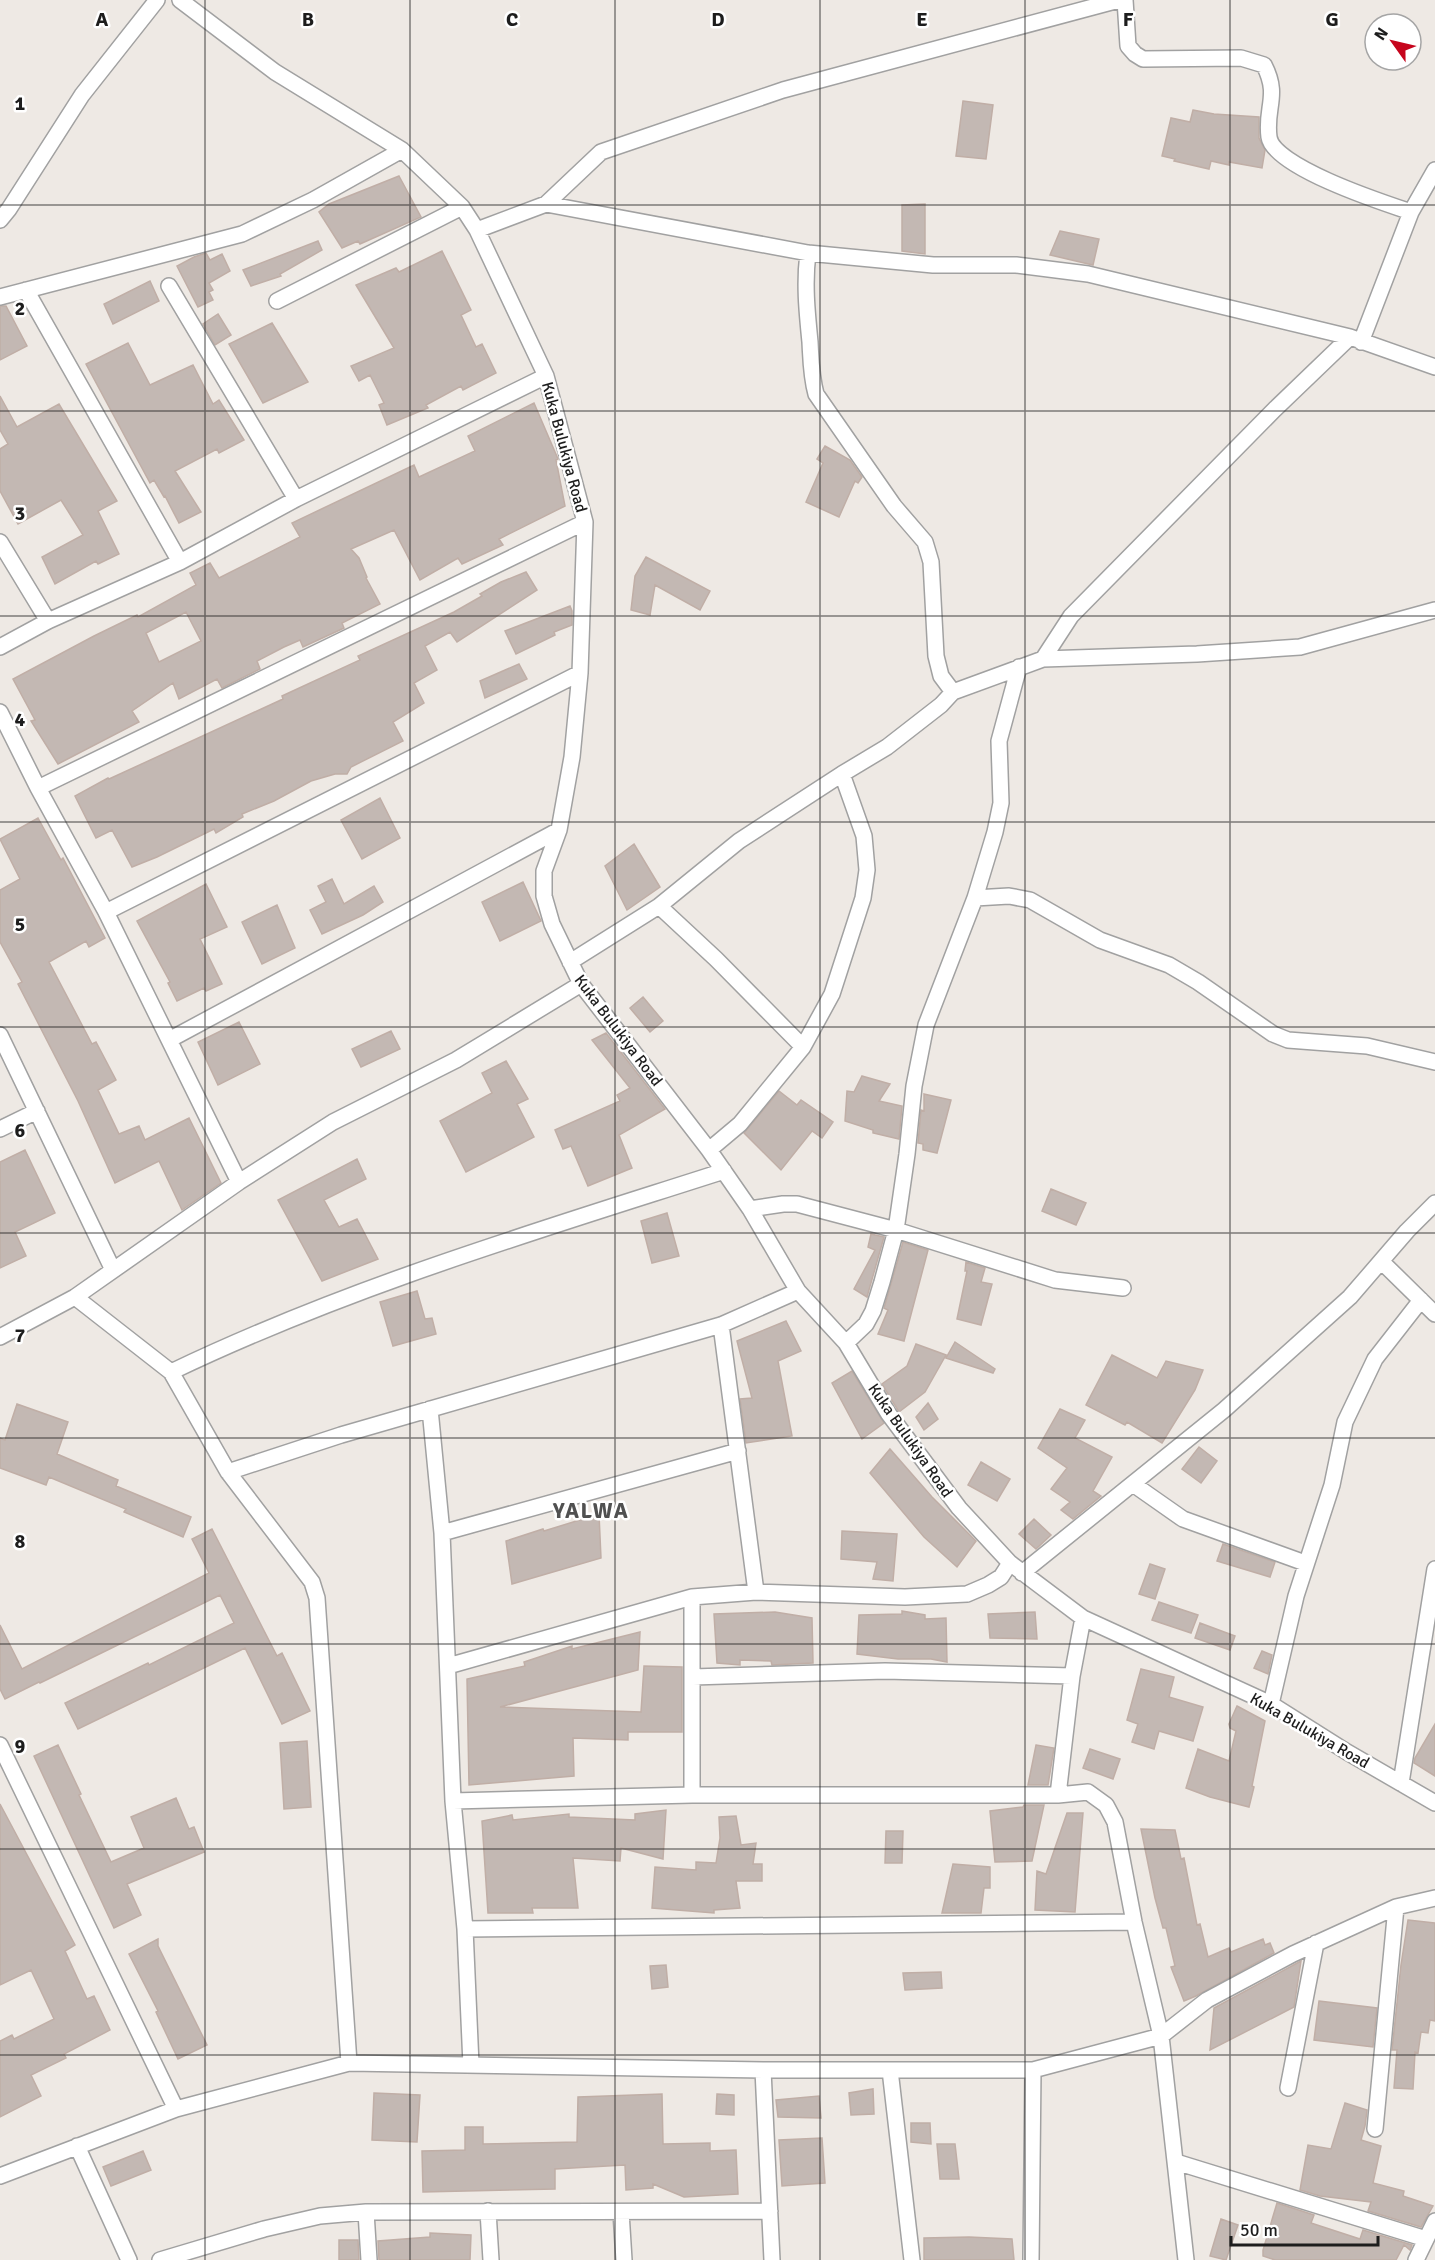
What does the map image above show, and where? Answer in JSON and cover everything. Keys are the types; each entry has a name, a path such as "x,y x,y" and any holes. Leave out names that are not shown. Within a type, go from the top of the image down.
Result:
{"street":[{"path":"0,220 82,95 157,0"},
{"name":"Kuka Bulukiya Road","path":"180,0 275,72 402,150 462,207 477,230 546,376 585,522 580,673 572,757 559,830 544,871 544,896 552,924 581,984 709,1150 750,1209 798,1291 846,1343 888,1413 959,1508 1016,1568 1083,1618 1271,1704 1347,1752 1435,1803"},
{"path":"477,230 546,204 601,152 783,90 1119,0"},
{"path":"1125,0 1128,46 1134,54 1143,59 1241,57 1264,65 1271,79 1273,97 1269,118 1269,139 1278,153 1353,192 1412,212"},
{"path":"0,297 242,234 314,200 402,150"},
{"path":"1043,659 1071,616 1275,409 1355,340 1412,212 1435,170"},
{"path":"546,204 808,253 933,265 1016,266 1088,274 1355,340 1435,367"},
{"path":"278,301 462,207"},
{"path":"808,253 805,275 806,309 811,375 816,394 894,506 925,542 932,562 936,656 941,676 953,692"},
{"path":"169,286 296,499"},
{"path":"26,290 180,562"},
{"path":"0,647 48,621 180,562 296,499 546,376"},
{"path":"38,788 585,522"},
{"path":"0,542 48,621"},
{"path":"570,962 658,906 739,841 887,747 941,705 953,692 1043,659 1197,654 1300,647 1435,610"},
{"path":"846,1343 866,1324 873,1311 896,1230 914,1086 926,1025 975,898 1001,803 999,741 1018,668"},
{"path":"106,912 580,673"},
{"path":"0,712 38,788 106,912 240,1182"},
{"path":"709,1150 740,1124 803,1047 832,994 863,898 867,870 864,836 842,774"},
{"path":"169,1040 559,830"},
{"path":"975,898 1009,896 1030,900 1100,940 1169,965 1198,982 1273,1034 1288,1040 1367,1046 1435,1062"},
{"path":"658,906 716,959 803,1047"},
{"path":"0,1336 75,1297 240,1182 333,1122 456,1060 581,984"},
{"path":"0,1035 113,1270"},
{"path":"0,1129 37,1112"},
{"path":"171,1372 304,1313 446,1260 724,1171"},
{"path":"448,1666 692,1597 756,1592 905,1597 967,1594 988,1585 1016,1568 1133,1484 1224,1410 1350,1298 1435,1203"},
{"path":"750,1209 797,1204 896,1230 1055,1280 1123,1288"},
{"path":"1381,1261 1435,1314"},
{"path":"228,1472 430,1409 721,1325 798,1291"},
{"path":"75,1297 171,1372 228,1472 312,1582 317,1598 349,2063"},
{"path":"1271,1704 1305,1563 1332,1485 1345,1422 1375,1359 1421,1300"},
{"path":"721,1325 756,1592"},
{"path":"430,1409 442,1533 453,1801 465,1929 471,2065"},
{"path":"442,1533 738,1451"},
{"path":"1133,1484 1184,1519 1305,1563"},
{"path":"1401,1783 1435,1569"},
{"path":"692,1597 692,1795"},
{"path":"1058,1795 1072,1676 1083,1618"},
{"path":"693,1677 885,1671 1072,1676"},
{"path":"0,1745 176,2109"},
{"path":"453,1801 692,1795 1058,1795 1088,1792 1106,1804 1114,1822 1134,1922 1161,2036 1186,2260"},
{"path":"0,2176 176,2109 349,2063 763,2070 1033,2070 1161,2036 1207,2000 1316,1942 1396,1907 1435,1898"},
{"path":"1375,2129 1396,1907"},
{"path":"465,1929 1134,1922"},
{"path":"1288,2088 1316,1942"},
{"path":"763,2070 772,2260"},
{"path":"890,2070 912,2260"},
{"path":"1031,2260 1033,2070"},
{"path":"77,2146 129,2260"},
{"path":"1176,2162 1426,2240"},
{"path":"488,2211 491,2260"},
{"path":"160,2260 264,2229 320,2216 366,2212 770,2211"},
{"path":"366,2212 369,2260"},
{"path":"621,2212 624,2260"},
{"path":"1416,2260 1435,2221"}],"building":[{"path":"963,101 993,105 986,159 956,156"},
{"path":"1193,110 1259,117 1259,138 1265,150 1262,168 1211,161 1209,169 1162,156 1171,118 1190,122"},
{"path":"399,176 421,217 360,244 358,241 342,248 319,212 329,204"},
{"path":"925,204 925,254 902,251 902,205"},
{"path":"1060,231 1099,239 1093,265 1050,255"},
{"path":"318,241 322,250 280,274 281,276 251,286 243,270"},
{"path":"442,251 471,310 461,315 476,347 482,344 496,373 463,390 461,386 426,405 428,408 387,425 379,405 384,403 370,375 359,381 351,366 394,348 356,285 396,268 399,272"},
{"path":"206,253 210,260 222,254 230,271 209,283 213,290 209,292 213,300 198,307 177,266"},
{"path":"150,281 159,301 113,324 104,304"},
{"path":"0,306 6,306 27,346 0,360"},
{"path":"218,314 231,335 215,345 203,324"},
{"path":"272,323 308,382 263,403 229,344"},
{"path":"128,343 150,385 193,365 213,404 219,400 244,440 219,453 217,449 175,471 201,512 179,523 154,480 150,483 86,364"},
{"path":"0,396 17,427 59,404 117,501 98,511 119,554 98,564 96,561 55,584 42,557 83,535 61,500 18,524 0,491 0,449 8,444 0,430"},
{"path":"534,403 558,459 556,460 565,506 499,539 503,545 462,564 458,558 420,580 394,530 351,549 359,558 366,578 380,604 342,623 344,628 303,647 300,640 257,661 260,669 222,688 217,679 179,699 173,683 132,711 139,722 58,764 31,721 35,720 13,679 94,636 137,615 138,617 196,585 190,573 210,563 219,578 300,537 292,523 414,465 419,477 475,451 468,436","holes":["186,612 201,641 159,662 146,633"]},
{"path":"825,446 850,460 862,477 858,483 855,481 839,517 806,502 823,463 817,459"},
{"path":"646,557 710,591 700,610 655,585 650,615 631,610 635,576"},
{"path":"526,572 537,590 457,642 450,632 425,646 437,670 414,683 424,703 393,722 403,741 351,767 347,774 335,774 311,781 274,801 242,814 243,817 216,833 214,829 132,867 112,830 96,838 75,796 108,778 283,699 282,696 360,660 358,656 454,612 501,582"},
{"path":"570,606 572,625 554,632 555,635 516,654 505,631"},
{"path":"519,664 527,679 485,698 480,681"},
{"path":"380,798 400,838 362,859 341,820"},
{"path":"38,818 61,860 63,858 105,938 89,947 86,941 49,962 92,1044 96,1042 116,1080 98,1090 119,1134 139,1126 145,1140 189,1118 221,1183 182,1210 159,1161 115,1183 78,1101 18,984 22,982 0,942 0,890 20,879 0,839"},
{"path":"634,844 660,887 627,910 605,866"},
{"path":"332,879 344,904 374,886 383,902 363,915 322,934 310,910 326,902 318,886"},
{"path":"523,882 541,921 500,941 482,902"},
{"path":"206,884 227,927 200,939 222,984 206,991 204,988 177,1001 168,983 170,982 137,921"},
{"path":"277,905 295,948 262,964 242,922"},
{"path":"643,997 663,1021 650,1032 630,1008"},
{"path":"239,1022 260,1064 218,1085 198,1042"},
{"path":"391,1031 400,1049 361,1067 352,1049"},
{"path":"606,1033 665,1109 619,1135 632,1168 588,1186 571,1146 563,1149 555,1130 620,1101 617,1095 630,1088 592,1040"},
{"path":"506,1061 528,1099 517,1104 534,1137 466,1172 440,1121 492,1093 482,1073"},
{"path":"862,1076 890,1084 879,1101 902,1106 899,1139 873,1133 873,1130 845,1121 847,1091 854,1092"},
{"path":"779,1091 797,1105 801,1100 833,1122 822,1138 812,1131 781,1170 744,1133"},
{"path":"924,1094 951,1100 937,1153 923,1150 923,1144 918,1143 921,1110 924,1111"},
{"path":"25,1150 55,1213 15,1232 26,1256 0,1268 0,1162"},
{"path":"357,1159 366,1179 324,1200 339,1227 357,1219 378,1259 322,1281 278,1200"},
{"path":"1051,1189 1086,1203 1076,1225 1042,1211"},
{"path":"667,1213 679,1256 652,1263 641,1221"},
{"path":"871,1234 884,1237 867,1297 854,1289 875,1250 868,1247"},
{"path":"903,1242 928,1250 904,1341 878,1334 888,1310 884,1308"},
{"path":"966,1262 985,1268 981,1282 992,1284 981,1325 957,1319 967,1271 965,1271"},
{"path":"417,1291 425,1319 432,1318 436,1334 393,1346 380,1302"},
{"path":"786,1321 801,1351 778,1361 792,1436 746,1443 740,1399 752,1398 737,1341"},
{"path":"955,1342 995,1369 993,1373 946,1358"},
{"path":"916,1344 946,1355 925,1392 899,1412 882,1384 907,1366"},
{"path":"1112,1355 1157,1378 1166,1361 1203,1370 1195,1390 1162,1443 1127,1422 1125,1425 1086,1405"},
{"path":"852,1371 884,1423 862,1439 832,1383"},
{"path":"928,1403 938,1419 924,1430 916,1417"},
{"path":"17,1404 68,1422 57,1454 118,1480 116,1486 191,1517 183,1537 124,1512 126,1509 49,1477 46,1485 0,1468 0,1438 5,1440"},
{"path":"1060,1409 1085,1420 1075,1438 1112,1457 1093,1491 1101,1496 1073,1519 1061,1510 1070,1502 1051,1489 1067,1468 1038,1448"},
{"path":"1199,1447 1217,1461 1201,1483 1182,1469"},
{"path":"890,1449 932,1497 976,1541 957,1567 924,1537 870,1473"},
{"path":"981,1462 1010,1479 997,1501 968,1485"},
{"path":"599,1514 601,1558 512,1584 506,1541"},
{"path":"1034,1519 1051,1535 1036,1549 1019,1534"},
{"path":"212,1529 277,1656 282,1653 310,1711 282,1724 245,1648 78,1729 65,1703 234,1623 220,1595 5,1699 0,1689 0,1625 22,1669 209,1573 192,1539"},
{"path":"842,1531 897,1534 893,1581 873,1579 877,1562 841,1559"},
{"path":"1223,1544 1275,1562 1270,1577 1217,1561"},
{"path":"1150,1564 1165,1569 1155,1599 1139,1594"},
{"path":"1159,1602 1198,1615 1191,1633 1152,1620"},
{"path":"902,1611 925,1615 925,1619 946,1618 947,1662 857,1654 859,1615 902,1614"},
{"path":"775,1612 812,1618 813,1663 772,1665 771,1661 740,1660 740,1665 717,1663 714,1614"},
{"path":"1035,1612 1037,1639 990,1638 988,1614"},
{"path":"1200,1623 1235,1636 1230,1650 1195,1638"},
{"path":"640,1632 638,1670 500,1707 641,1712 644,1666 682,1667 682,1732 628,1732 628,1740 573,1738 574,1776 469,1785 467,1679 525,1666 524,1662 572,1646 572,1649"},
{"path":"1262,1651 1272,1655 1268,1674 1254,1668"},
{"path":"1141,1669 1174,1677 1169,1697 1203,1707 1193,1741 1159,1731 1154,1749 1132,1742 1138,1724 1127,1720"},
{"path":"1237,1706 1265,1721 1249,1807 1186,1788 1198,1749 1229,1761 1236,1731 1230,1728 1229,1724"},
{"path":"1435,1724 1435,1776 1414,1763"},
{"path":"307,1741 311,1807 284,1809 280,1743"},
{"path":"58,1745 111,1862 144,1848 131,1817 176,1798 189,1829 194,1827 204,1852 127,1884 141,1915 114,1928 34,1756"},
{"path":"1036,1745 1054,1748 1048,1785 1028,1785"},
{"path":"1090,1749 1120,1759 1113,1779 1083,1768"},
{"path":"0,1804 75,1945 65,1951 87,1999 94,1996 110,2030 64,2054 66,2058 31,2075 41,2096 0,2117 0,2041 12,2035 14,2039 54,2019 31,1970 0,1985"},
{"path":"1024,1805 1044,1805 1032,1861 995,1862 990,1811"},
{"path":"666,1810 663,1859 621,1848 620,1861 573,1858 578,1908 532,1908 533,1913 488,1913 482,1821 512,1815 513,1820 569,1814 569,1817 635,1820 635,1814"},
{"path":"1067,1813 1083,1813 1075,1912 1035,1910 1037,1871 1046,1874"},
{"path":"736,1816 741,1845 756,1843 753,1864 762,1864 762,1881 736,1881 740,1908 714,1910 714,1913 652,1908 655,1867 696,1870 696,1862 716,1863 720,1838 719,1817"},
{"path":"1141,1829 1175,1830 1181,1859 1184,1858 1197,1925 1200,1924 1208,1957 1229,1948 1231,1952 1263,1939 1265,1945 1270,1943 1274,1953 1184,2001 1171,1967 1175,1966 1166,1928 1163,1928 1155,1898"},
{"path":"886,1831 903,1831 902,1863 885,1863"},
{"path":"953,1864 990,1867 990,1888 984,1888 981,1913 942,1913"},
{"path":"1408,1920 1435,1923 1435,2021 1430,2020 1428,2033 1421,2032 1418,2053 1415,2052 1413,2089 1394,2088 1397,2050 1392,2050"},
{"path":"158,1939 158,1946 207,2045 178,2059 156,2012 158,2011 129,1954"},
{"path":"1301,1961 1294,2007 1210,2050 1214,2008"},
{"path":"666,1965 668,1987 652,1989 650,1966"},
{"path":"941,1972 942,1988 905,1990 903,1973"},
{"path":"1319,2001 1377,2008 1373,2047 1314,2040"},
{"path":"873,2089 874,2114 851,2115 849,2093"},
{"path":"374,2093 420,2095 417,2142 372,2140"},
{"path":"662,2094 663,2144 710,2143 710,2151 736,2150 738,2194 684,2197 653,2184 653,2188 626,2190 625,2165 555,2169 555,2189 423,2192 422,2151 465,2150 465,2127 483,2127 483,2144 577,2142 578,2097"},
{"path":"717,2094 734,2095 734,2115 716,2114"},
{"path":"819,2096 821,2118 778,2117 776,2100"},
{"path":"1345,2103 1367,2110 1361,2140 1381,2146 1373,2183 1404,2191 1403,2196 1433,2206 1421,2227 1368,2211 1371,2202 1320,2196 1300,2190 1308,2145 1331,2149"},
{"path":"911,2123 930,2123 931,2144 911,2142"},
{"path":"822,2138 825,2183 782,2186 779,2140"},
{"path":"937,2144 955,2144 959,2179 940,2179"},
{"path":"143,2151 151,2170 111,2186 103,2167"},
{"path":"1277,2203 1314,2215 1311,2223 1360,2239 1363,2230 1412,2245 1410,2250 1404,2245 1396,2260 1275,2260 1263,2256 1263,2250"},
{"path":"1221,2219 1238,2225 1226,2260 1210,2256"},
{"path":"430,2233 471,2235 470,2260 379,2260 378,2241 430,2237"},
{"path":"924,2238 1012,2239 1014,2260 924,2260"},
{"path":"339,2240 358,2240 359,2260 339,2260"}],"district":[{"name":"YALWA","path":"591,1510"}]}
